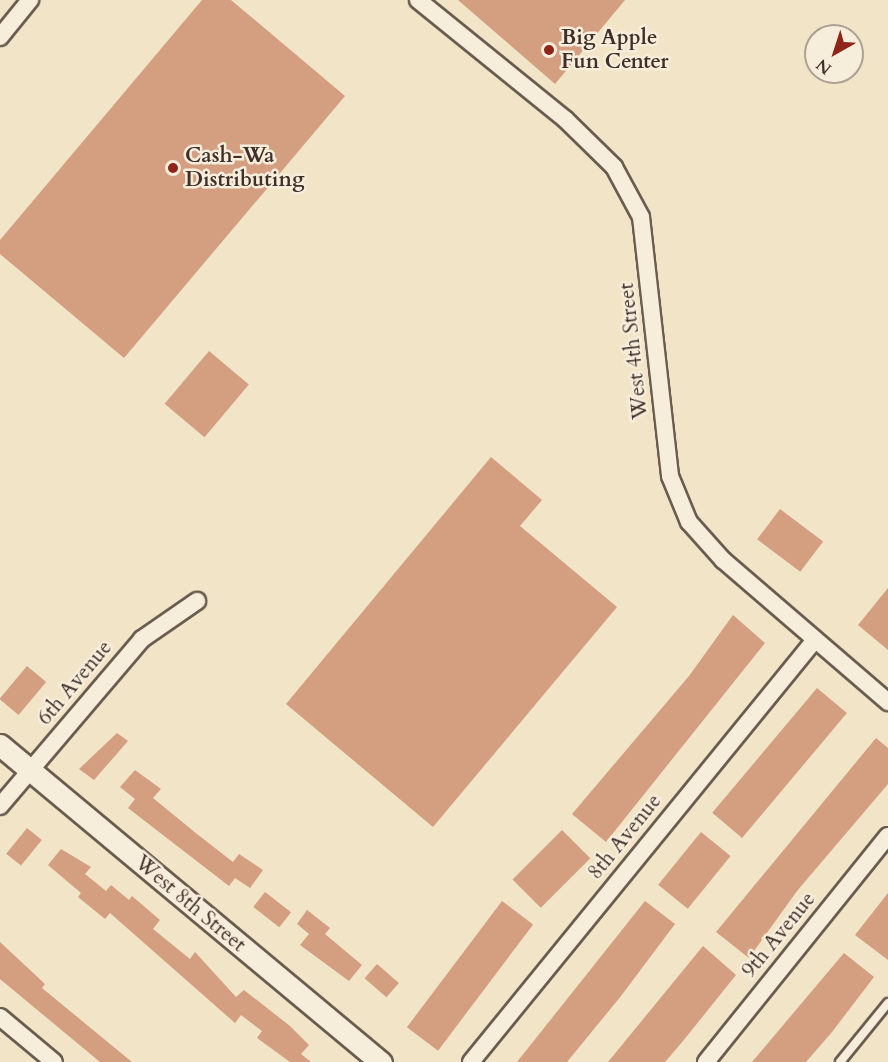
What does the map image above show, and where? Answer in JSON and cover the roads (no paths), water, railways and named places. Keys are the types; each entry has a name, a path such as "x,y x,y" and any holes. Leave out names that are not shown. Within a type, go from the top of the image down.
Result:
{"street":[{"path":"0,37 30,0"},
{"name":"West 4th Street","path":"418,0 565,119 614,167 641,217 670,476 689,522 814,641 888,702"},
{"name":"6th Avenue","path":"0,807 142,639 197,601"},
{"name":"8th Avenue","path":"471,1062 814,641"},
{"name":"West 8th Street","path":"0,745 381,1062"},
{"name":"9th Avenue","path":"706,1062 888,836"},
{"path":"0,1017 54,1062"}],"lane":[{"path":"840,1062 888,1003"}],"place":[{"name":"Big Apple Fun Center","path":"549,50"},
{"name":"Cash-Wa Distributing","path":"173,168"}]}
